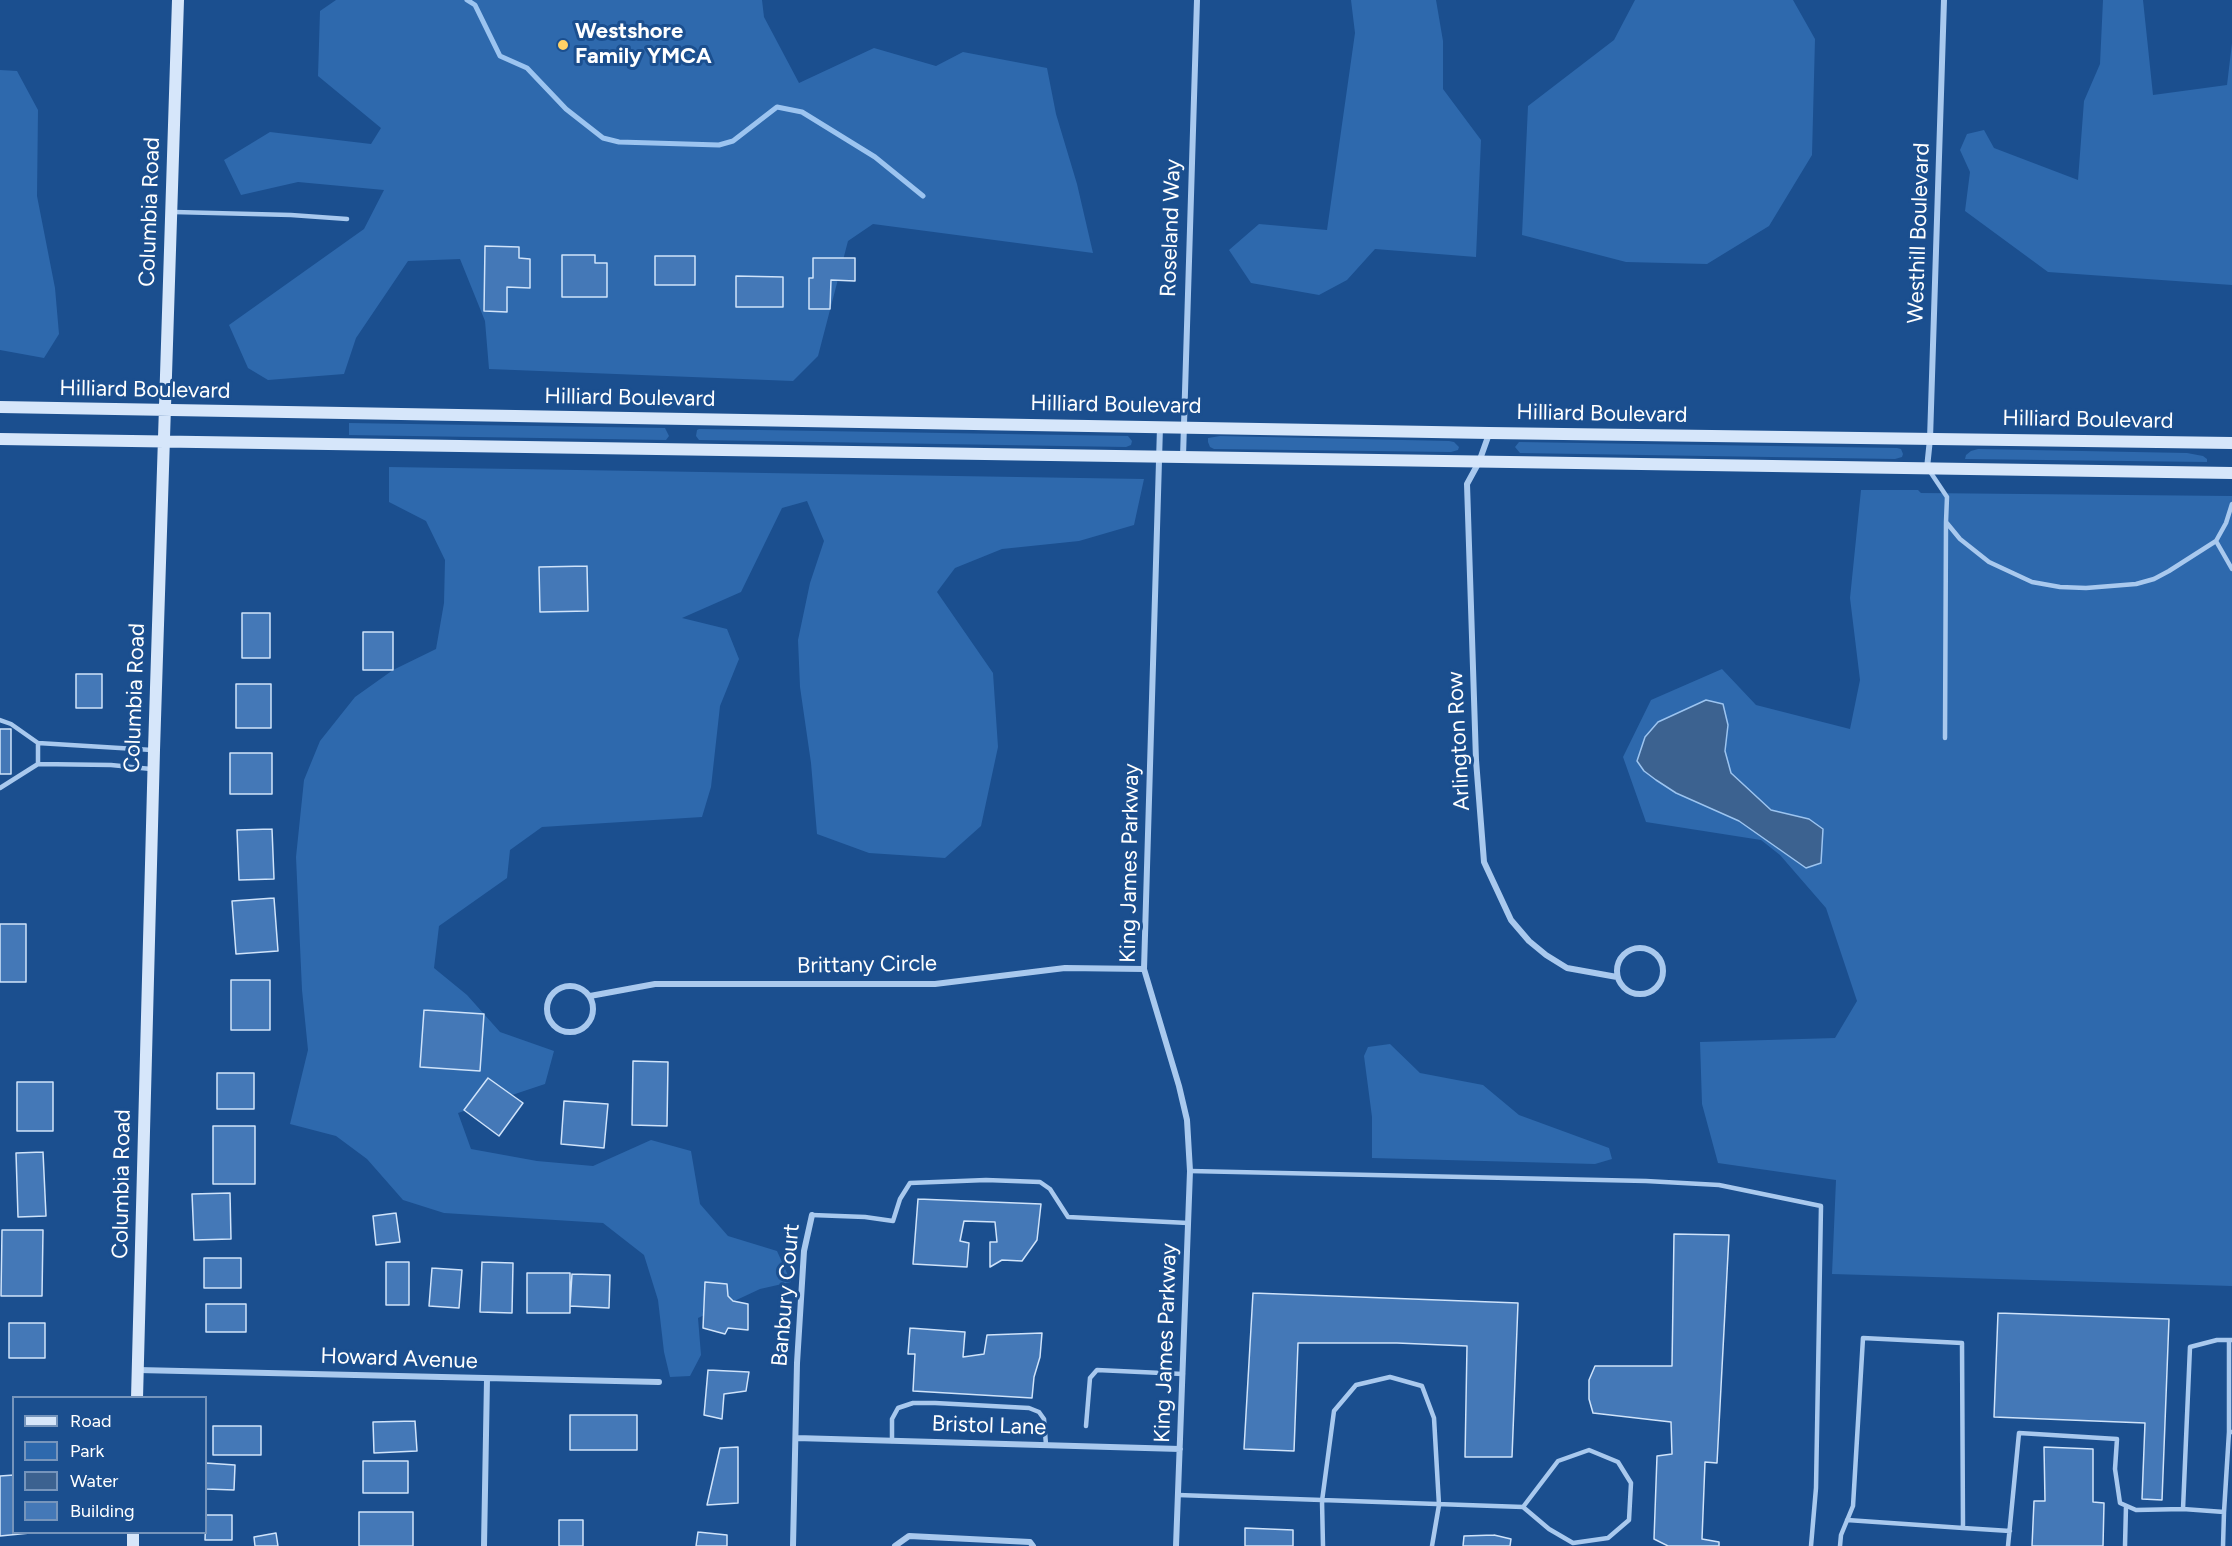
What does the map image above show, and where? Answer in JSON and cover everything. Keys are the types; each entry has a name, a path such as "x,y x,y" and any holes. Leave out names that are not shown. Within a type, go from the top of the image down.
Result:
{"main road":[{"name":"Columbia Road","path":"137,1396 154,750 178,0"},
{"name":"Hilliard Boulevard","path":"0,407 1489,433 2232,443"},
{"path":"0,440 2232,473"}],"street":[{"name":"Roseland Way","path":"1183,457 1197,0"},
{"name":"Westhill Boulevard","path":"1927,468 1930,439 1944,0"},
{"name":"King James Parkway","path":"1160,427 1144,969 1187,1120 1190,1171 1176,1546"},
{"name":"Arlington Row","path":"1489,433 1479,462 1467,484 1476,760 1484,862 1511,920 1545,955 1567,968 1617,977 1624,988 1636,994 1646,994 1654,990 1661,981 1663,965 1657,955 1648,949 1638,947 1626,952 1619,961 1617,977"},
{"name":"Brittany Circle","path":"590,996 593,1003 592,1018 582,1029 560,1031 549,1020 547,1005 555,991 570,986 578,987 590,996 655,984 935,984 1065,968 1144,969"},
{"name":"Banbury Court","path":"793,1546 797,1364 804,1251 812,1215"},
{"name":"Howard Avenue","path":"138,1370 659,1382"},
{"path":"484,1546 487,1379"},
{"name":"Bristol Lane","path":"796,1438 1180,1449"},
{"path":"895,1546 909,1536 1030,1542 1033,1546"}],"lane":[{"path":"171,212 347,219"},
{"path":"1927,468 1947,497 1945,738"},
{"path":"1946,522 1960,539 1989,562 2032,582 2060,587 2121,586 2154,579 2216,541 2226,523 2232,504"},
{"path":"2216,541 2232,570"},
{"path":"0,720 11,724 38,743 154,750"},
{"path":"38,743 38,764"},
{"path":"0,788 38,764 111,765 154,769"},
{"path":"1190,1171 1709,1185 1821,1206 1815,1488 1811,1546"},
{"name":"Banbury Court","path":"812,1215 865,1217 892,1221 900,1199 910,1183 986,1180 1040,1182 1050,1189 1068,1217 1188,1223"},
{"path":"1840,1546 1841,1535 1853,1506 1863,1338 1962,1343 1963,1528"},
{"path":"2183,1509 2190,1347 2217,1340 2230,1340 2231,1432 2223,1546"},
{"path":"1086,1426 1090,1378 1097,1370 1183,1374"},
{"path":"1323,1546 1322,1501 1334,1411 1356,1385 1390,1377 1422,1386 1434,1418 1439,1505 1432,1546"},
{"path":"892,1441 892,1419 898,1408 913,1402 934,1402 1029,1408 1039,1412 1044,1419 1046,1445"},
{"path":"2008,1546 2019,1433 2118,1439 2115,1469 2120,1503 2136,1510 2183,1509 2224,1512"},
{"path":"1178,1495 1523,1508 1573,1543 1608,1538 1629,1520 1631,1483 1618,1462 1589,1450 1558,1461 1523,1508"},
{"path":"2125,1546 2126,1506"},
{"path":"1847,1520 2010,1531"}],"green space":[{"path":"336,0 762,0 764,17 799,83 874,48 936,66 963,52 1047,68 1056,114 1077,184 1093,253 873,224 848,241 818,356 793,381 489,369 485,321 460,259 408,261 356,338 344,374 268,380 248,368 229,325 364,229 384,190 298,182 241,195 224,160 270,132 371,144 381,128 318,76 320,11"},
{"path":"1351,0 1436,0 1443,41 1443,89 1481,140 1476,257 1375,249 1347,280 1319,295 1251,283 1229,250 1259,224 1327,230 1355,33"},
{"path":"1635,0 1793,0 1815,39 1812,155 1769,226 1707,264 1626,262 1522,235 1528,106 1614,40"},
{"path":"2103,0 2143,0 2153,95 2227,85 2232,43 2232,285 2048,272 1965,211 1970,172 1960,150 1967,134 1984,130 1994,148 2078,180 2084,101 2100,64"},
{"path":"0,70 17,71 38,110 37,196 55,288 59,334 44,358 0,350"},
{"path":"349,423 665,428 669,436 666,440 349,435"},
{"path":"699,429 1128,436 1132,441 1131,445 1126,447 699,440 696,436"},
{"path":"1220,436 1449,441 1459,447 1458,450 1451,452 1214,449 1210,447 1208,438"},
{"path":"1519,442 1897,448 1901,449 1903,454 1902,457 1895,459 1520,453 1515,447"},
{"path":"1978,449 2187,453 2203,456 2207,462 1965,459 1971,451"},
{"path":"389,467 1144,479 1134,525 1079,541 1002,549 955,568 937,592 993,673 998,747 981,826 945,858 869,853 817,834 811,763 800,687 798,640 810,583 824,541 807,501 782,508 741,592 682,618 727,629 739,659 720,706 711,787 702,817 542,827 510,850 507,878 439,926 434,968 467,995 500,1032 554,1051 545,1084 458,1113 471,1149 537,1161 593,1166 651,1140 691,1151 700,1204 728,1236 777,1251 791,1282 760,1289 698,1318 701,1355 690,1376 670,1377 664,1352 658,1300 644,1255 603,1223 444,1213 403,1200 367,1159 336,1136 290,1124 308,1050 302,990 296,857 304,780 320,741 355,697 393,670 436,649 444,603 445,560 426,521 389,502"},
{"path":"1861,490 1918,490 1921,493 2232,496 2232,1286 1832,1274 1836,1180 1718,1163 1702,1104 1700,1042 1835,1038 1857,1001 1826,908 1780,855 1761,840 1646,822 1623,757 1651,700 1722,669 1756,705 1850,729 1860,680 1850,598"},
{"path":"1390,1044 1420,1073 1483,1085 1519,1115 1609,1148 1612,1159 1595,1164 1372,1158 1372,1117 1364,1056 1368,1047"}],"water":[{"path":"1706,700 1723,704 1728,725 1725,751 1731,773 1771,810 1809,819 1823,829 1821,863 1806,868 1739,821 1676,793 1644,771 1637,761 1645,737 1658,722"}],"building":[{"path":"485,246 519,247 519,258 530,259 530,288 507,287 507,312 484,311"},
{"path":"562,255 595,255 595,263 607,263 607,297 562,297"},
{"path":"655,256 695,256 695,285 655,285"},
{"path":"813,258 855,258 855,281 831,280 830,309 809,309 809,278 813,278"},
{"path":"736,276 783,277 783,307 736,307"},
{"path":"587,566 588,611 540,612 539,567"},
{"path":"242,613 270,613 270,658 242,658"},
{"path":"363,632 393,632 393,670 363,670"},
{"path":"76,674 102,674 102,708 76,708"},
{"path":"236,684 271,684 271,728 236,728"},
{"path":"0,729 11,729 11,774 0,774"},
{"path":"230,753 272,753 272,794 230,794"},
{"path":"272,829 274,879 239,880 237,830"},
{"path":"274,898 278,951 236,954 232,901"},
{"path":"0,924 26,924 26,982 0,982"},
{"path":"231,980 270,980 270,1030 231,1030"},
{"path":"424,1010 484,1014 480,1071 420,1067"},
{"path":"633,1061 668,1062 667,1126 632,1125"},
{"path":"217,1073 254,1073 254,1109 217,1109"},
{"path":"488,1078 523,1103 499,1136 464,1110"},
{"path":"17,1082 53,1082 53,1131 17,1131"},
{"path":"564,1101 608,1104 604,1148 561,1144"},
{"path":"213,1126 255,1126 255,1184 213,1184"},
{"path":"43,1152 46,1216 18,1217 16,1153"},
{"path":"230,1193 231,1239 194,1240 192,1194"},
{"path":"918,1199 1041,1204 1037,1240 1022,1261 1002,1260 990,1267 990,1242 997,1242 995,1222 964,1221 960,1241 969,1243 967,1267 913,1264"},
{"path":"396,1213 400,1242 376,1245 373,1216"},
{"path":"2,1230 43,1230 42,1296 1,1296"},
{"path":"1674,1234 1729,1235 1717,1463 1705,1462 1702,1539 1719,1542 1719,1546 1668,1546 1654,1539 1657,1456 1672,1454 1671,1422 1593,1413 1589,1399 1589,1380 1595,1366 1672,1366"},
{"path":"204,1258 241,1258 241,1288 204,1288"},
{"path":"386,1262 409,1262 409,1305 386,1305"},
{"path":"482,1262 513,1263 512,1313 480,1312"},
{"path":"432,1268 462,1270 459,1308 429,1306"},
{"path":"527,1273 570,1273 570,1313 527,1313"},
{"path":"572,1274 610,1275 609,1308 570,1306"},
{"path":"705,1282 727,1284 728,1296 733,1301 748,1304 748,1330 728,1328 725,1334 703,1328"},
{"path":"1253,1293 1518,1303 1512,1457 1465,1457 1467,1346 1397,1343 1298,1343 1294,1451 1244,1449"},
{"path":"206,1304 246,1304 246,1332 206,1332"},
{"path":"1998,1313 2169,1319 2162,1500 2142,1499 2145,1423 1994,1417"},
{"path":"9,1323 45,1323 45,1358 9,1358"},
{"path":"910,1328 965,1332 963,1357 984,1354 987,1335 1042,1333 1032,1398 913,1391 915,1354 908,1354"},
{"path":"708,1370 749,1372 746,1391 724,1394 722,1419 704,1415"},
{"path":"570,1415 637,1415 637,1450 570,1450"},
{"path":"415,1421 417,1451 374,1453 373,1422"},
{"path":"213,1426 261,1426 261,1455 213,1455"},
{"path":"738,1447 738,1503 707,1505 720,1448"},
{"path":"2044,1447 2093,1449 2093,1502 2104,1503 2103,1546 2032,1546 2034,1501 2045,1501"},
{"path":"363,1461 408,1461 408,1493 363,1493"},
{"path":"207,1463 235,1465 234,1490 207,1489"},
{"path":"12,1475 12,1534 20,1534 0,1536 0,1476"},
{"path":"359,1512 413,1512 413,1546 359,1546"},
{"path":"207,1515 232,1515 232,1540 205,1540"},
{"path":"559,1520 583,1520 583,1546 559,1546"},
{"path":"1245,1528 1293,1530 1293,1546 1245,1546"},
{"path":"698,1532 727,1535 727,1546 696,1546"},
{"path":"276,1533 278,1546 255,1546 254,1537"},
{"path":"1494,1535 1511,1539 1510,1546 1463,1546 1464,1536"}],"waterway":[{"path":"467,0 475,5 500,56 527,68 566,109 603,138 619,142 719,145 733,141 777,107 802,112 875,157 923,196"}],"place":[{"name":"Westshore Family YMCA","path":"563,45"}]}
